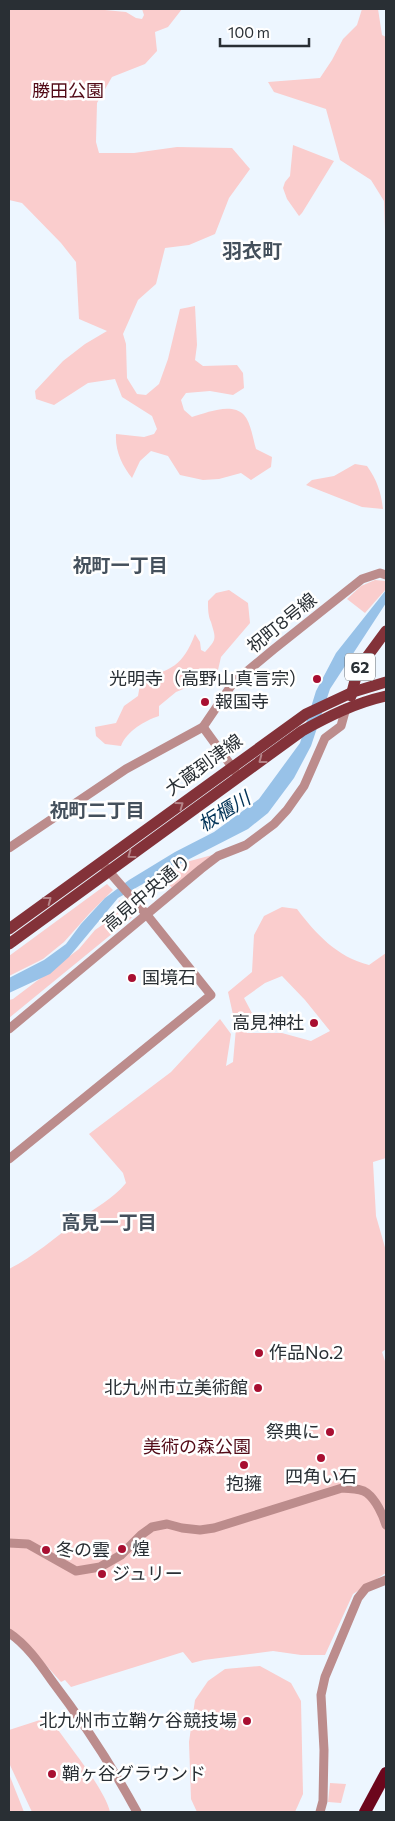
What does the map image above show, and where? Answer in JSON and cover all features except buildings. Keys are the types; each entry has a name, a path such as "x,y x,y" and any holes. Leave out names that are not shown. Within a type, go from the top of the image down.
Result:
{"highway":[{"path":"365,1812 386,1773"},
{"path":"372,1812 386,1785"}],"main road":[{"name":"62","path":"346,708 358,670 386,631"},
{"name":"62","path":"352,692 386,682"},
{"name":"大蔵到津線","path":"9,929 306,714 352,692"},
{"name":"62","path":"346,708 364,701 386,696"},
{"name":"大蔵到津線","path":"9,944 302,731 346,708"}],"street":[{"name":"祝町8号線","path":"203,727 233,683 362,579 380,573 386,575"},
{"name":"高見中央通り","path":"9,1029 218,856 246,845 274,824 287,810 304,786 324,738 341,726 346,708"},
{"path":"9,848 126,769 203,727 240,777"},
{"path":"9,1159 211,995 147,915 101,862"},
{"path":"9,1543 28,1544 76,1571 87,1570 100,1567 121,1556 141,1535 152,1527 167,1524 200,1530 214,1528 342,1488 367,1492 386,1525"},
{"path":"320,1812 323,1801 324,1750 321,1695 325,1677 358,1598 366,1588 386,1580"},
{"path":"9,1633 24,1646 74,1709 100,1747 137,1812"}],"green space":[{"name":"勝田公園","path":"9,9 103,9 126,12 142,19 144,15 142,9 182,9 168,27 155,32 157,51 145,64 112,77 97,103 96,142 99,153 134,153 177,147 232,148 250,169 229,198 215,234 189,245 165,248 156,284 138,300 123,334 126,344 127,378 137,394 146,395 159,384 168,359 180,309 195,306 197,345 195,360 203,366 237,365 243,373 244,388 233,395 210,391 186,393 181,400 184,410 192,417 226,409 239,411 244,415 250,427 256,449 272,457 271,467 251,480 241,473 219,479 203,480 180,475 168,456 151,451 140,461 132,478 120,458 116,434 144,437 154,434 157,429 152,416 122,397 115,379 88,383 54,405 36,399 35,391 63,361 85,344 107,331 79,319 76,262 61,243 22,203 9,200"},
{"path":"362,9 378,9 382,35 386,37 385,230 384,201 371,180 340,160 326,109 274,92 268,82 320,78 343,39 357,25"},
{"path":"293,145 334,161 299,216 287,199 283,188 290,176"},
{"path":"355,464 367,466 378,486 383,509 362,507 306,485 312,480 334,476"},
{"path":"375,580 386,581 386,589 365,613 347,599 361,586"},
{"path":"229,590 248,603 250,623 221,657 218,670 208,679 176,692 159,706 159,716 137,727 127,736 121,746 105,744 96,736 95,727 116,723 124,706 138,696 141,679 160,673 181,660 195,634 200,642 201,650 205,652 212,644 214,636 208,601 216,593"},
{"path":"216,854 172,888 161,875 190,861"},
{"path":"107,884 113,890 64,942 43,959 9,976 9,956"},
{"path":"119,900 135,915 9,1018 9,1000 13,999 79,949 95,930 108,921 117,910"},
{"name":"美術の森公園","path":"282,907 297,909 320,936 337,950 369,965 386,953 386,1158 373,1162 376,1216 386,1251 386,1349 382,1352 386,1364 386,1573 353,1594 325,1655 301,1655 273,1651 192,1663 183,1652 71,1687 65,1680 61,1682 20,1636 9,1637 9,1269 36,1253 121,1189 126,1183 123,1173 89,1134 171,1072 220,1019 231,1034 226,1066 233,1062 236,1028 228,992 252,972 254,935 264,916","holes":["282,976 305,1000 330,1031 311,1041 282,1033 247,1033 243,1021 253,1015 244,998 265,983"]},
{"name":"北九州市立鞘ケ谷競技場","path":"260,1666 291,1683 301,1701 303,1794 295,1812 197,1812 191,1799 189,1742 195,1700 208,1681 225,1669"},
{"name":"鞘ヶ谷グラウンド","path":"43,1719 51,1720 101,1791 110,1812 32,1812 9,1763 9,1730"},
{"path":"9,1774 24,1812 9,1812"},
{"path":"330,1783 346,1784 341,1803 328,1802"}],"water":[{"path":"386,590 386,603 330,689 311,746 294,778 268,813 248,829 118,898 69,957 50,974 9,993 9,978 44,960 66,944 105,898 129,880 175,852 214,832 259,799 300,743 316,691 336,653"}],"place":[{"name":"光明寺（高野山真言宗）","path":"317,679"},
{"name":"報国寺","path":"205,702"},
{"name":"国境石","path":"132,978"},
{"name":"高見神社","path":"314,1023"},
{"name":"作品No.2","path":"259,1353"},
{"name":"北九州市立美術館","path":"258,1388"},
{"name":"祭典に","path":"330,1432"},
{"name":"四角い石","path":"321,1458"},
{"name":"抱擁","path":"244,1465"},
{"name":"煌","path":"122,1549"},
{"name":"冬の雲","path":"46,1550"},
{"name":"ジュリー","path":"102,1574"},
{"name":"北九州市立鞘ケ谷競技場","path":"247,1721"},
{"name":"鞘ヶ谷グラウンド","path":"52,1774"}],"district":[{"name":"羽衣町","path":"252,251"},
{"name":"祝町一丁目","path":"120,565"},
{"name":"祝町二丁目","path":"97,810"},
{"name":"高見一丁目","path":"109,1222"}],"water label":[{"name":"板櫃川","path":"224,811"}]}
